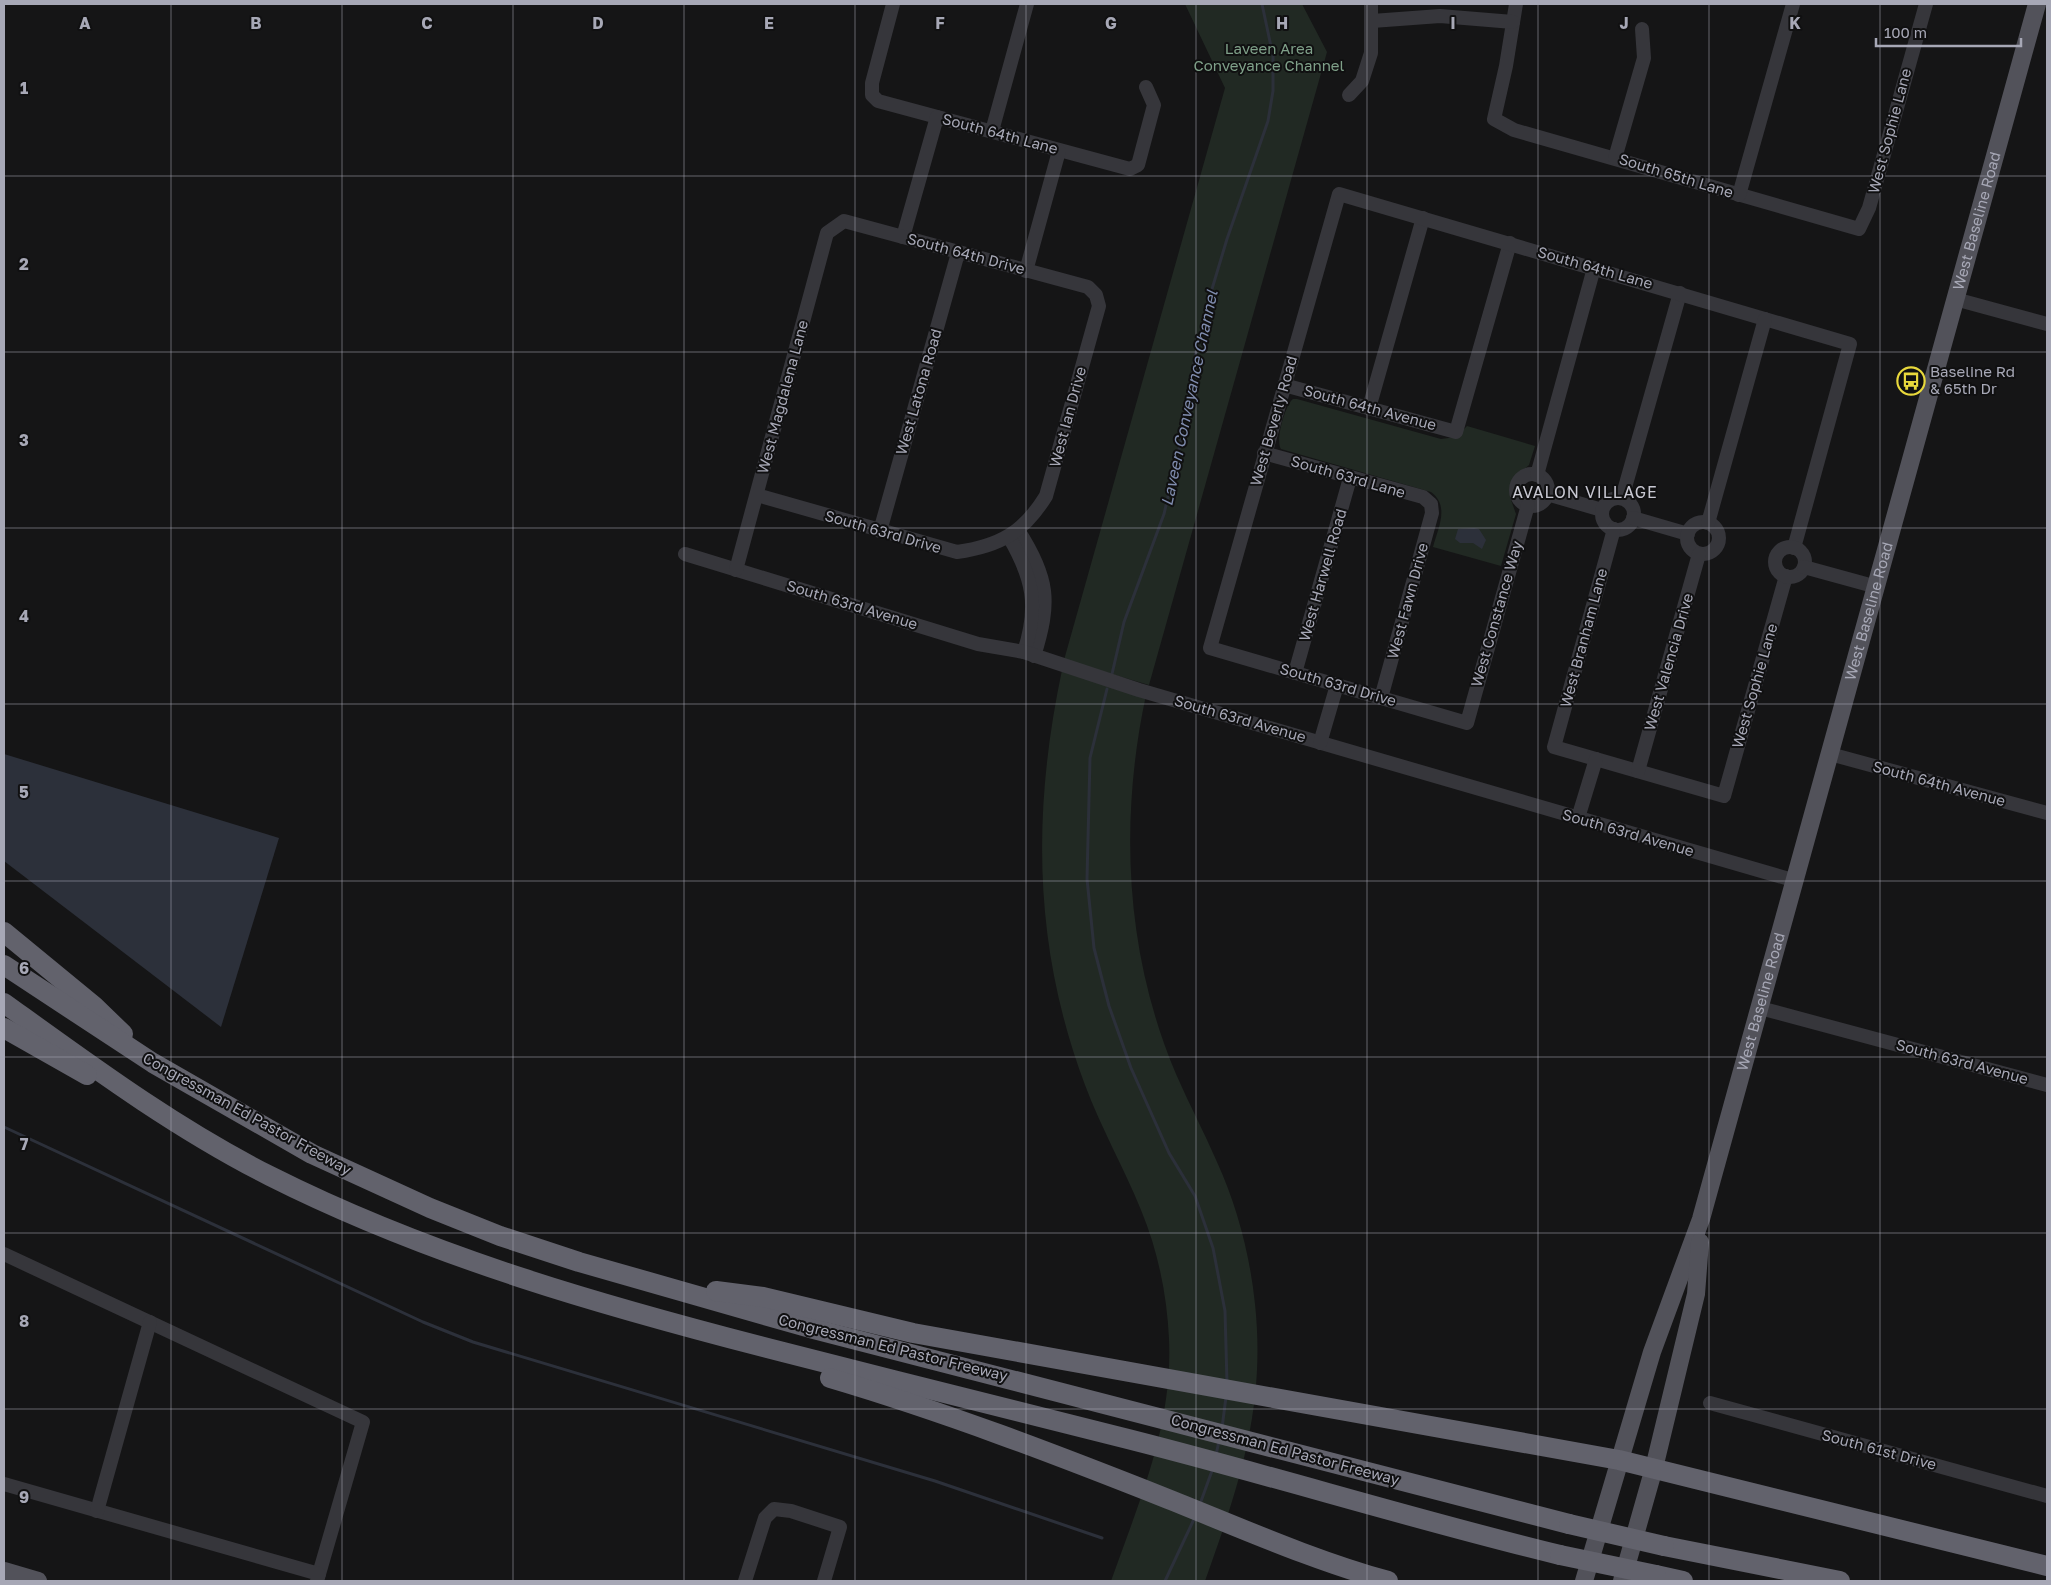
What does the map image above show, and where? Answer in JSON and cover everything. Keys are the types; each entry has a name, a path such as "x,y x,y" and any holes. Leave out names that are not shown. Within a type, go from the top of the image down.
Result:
{"highway":[{"path":"4,932 94,1006 153,1063"},
{"name":"Congressman Ed Pastor Freeway","path":"4,965 153,1063 312,1154 430,1208 500,1236 810,1328 1569,1524 1664,1546 1840,1581"},
{"name":"Congressman Ed Pastor Freeway","path":"4,1003 151,1108 270,1176 364,1220 481,1266 560,1292 658,1320 1193,1457 1560,1555 1684,1581"},
{"path":"4,1028 58,1060 151,1108"},
{"path":"664,1286 763,1297 912,1333 1619,1460 2047,1566"},
{"path":"658,1320 700,1340 868,1389 946,1416 1182,1504 1294,1550 1388,1581"}],"main road":[{"name":"West Baseline Road","path":"1584,1581 1652,1352 1701,1219 2037,4"},
{"name":"West Baseline Road","path":"1622,1581 1654,1468 1696,1294 1701,1219"},
{"path":"4,1572 38,1581"}],"street":[{"name":"South 64th Lane","path":"893,4 872,83 872,95 878,101 1130,169 1138,165 1154,105 1146,87"},
{"path":"992,132 1026,4"},
{"path":"1349,96 1362,82 1371,53 1371,4"},
{"path":"1372,21 1440,16 1513,22 1516,4"},
{"path":"1739,195 1793,4"},
{"name":"West Sophie Lane","path":"1860,229 1869,208 1926,4"},
{"name":"South 65th Lane","path":"1513,22 1494,119 1514,130 1860,229"},
{"path":"1615,158 1644,58 1642,29"},
{"path":"903,237 937,117"},
{"path":"1026,271 1060,150"},
{"name":"South 64th Lane","path":"1339,194 1850,344 1794,548"},
{"name":"West Beverly Road","path":"1210,648 1339,194"},
{"path":"1369,408 1423,218"},
{"name":"South 64th Drive","path":"834,226 844,220 958,253 1088,287 1096,295"},
{"name":"West Magdalena Lane","path":"736,570 827,233 834,226"},
{"name":"South 64th Avenue","path":"1284,385 1456,432 1510,243"},
{"name":"West Latona Road","path":"880,531 958,253"},
{"path":"1537,475 1594,268"},
{"path":"1622,498 1680,293"},
{"name":"West Ian Drive","path":"1014,534 1028,522 1046,496 1099,306 1096,295"},
{"path":"1955,299 2047,324"},
{"path":"1708,523 1765,319"},
{"name":"South 63rd Lane","path":"1264,453 1423,498 1431,504"},
{"path":"1537,475 1545,480 1547,494 1542,502 1528,505 1518,496 1517,488 1524,476 1537,475"},
{"name":"West Harwell Road","path":"1295,673 1350,478"},
{"path":"1547,494 1602,510"},
{"name":"South 63rd Drive","path":"757,495 957,552 975,550 1014,534"},
{"path":"1622,498 1630,504 1633,518 1623,529 1614,529 1603,520 1602,510 1612,499 1622,498"},
{"name":"West Fawn Drive","path":"1381,698 1432,513 1431,504"},
{"name":"West Constance Way","path":"1467,723 1528,505"},
{"path":"1633,518 1688,534"},
{"path":"1698,523 1708,523 1716,530 1719,540 1718,545 1710,553 1699,554 1691,548 1688,534 1698,523"},
{"name":"West Branham Lane","path":"1596,759 1554,747 1614,529"},
{"path":"1014,534 1034,554 1045,588 1041,633 1029,654"},
{"path":"1794,548 1804,557 1804,567 1797,575 1786,576 1776,568 1775,560 1782,550 1794,548"},
{"name":"South 63rd Avenue","path":"685,554 978,644 1029,654 1131,687 1320,743 1796,881"},
{"name":"West Valencia Drive","path":"1638,771 1699,554"},
{"path":"1804,567 1877,587"},
{"name":"West Sophie Lane","path":"1638,771 1724,796 1786,576"},
{"name":"South 63rd Drive","path":"1210,648 1467,723"},
{"path":"1320,743 1337,685"},
{"name":"South 64th Avenue","path":"1830,754 2047,813"},
{"path":"1578,818 1596,759 1638,771"},
{"name":"South 63rd Avenue","path":"1760,1008 2047,1085"},
{"path":"4,1254 363,1422 318,1578 4,1484"},
{"path":"97,1511 150,1322"},
{"name":"South 61st Drive","path":"1710,1404 2047,1496"},
{"path":"745,1581 764,1518 774,1509 791,1511 840,1527 824,1581"}],"green space":[{"name":"Laveen Area Conveyance Channel","path":"1185,4 1302,4 1327,52 1149,685 1064,660 1225,88"},
{"path":"1293,399 1441,439 1456,437 1467,426 1535,446 1529,465 1514,478 1510,486 1510,497 1516,514 1501,566 1433,547 1440,525 1441,511 1437,498 1431,492 1281,449 1279,445 1280,431 1287,408"},
{"path":"1062,670 1146,695 1137,743 1132,790 1130,839 1137,935 1146,982 1159,1028 1176,1074 1231,1196 1242,1231 1253,1286 1257,1342 1257,1377 1253,1412 1239,1479 1205,1581 1111,1581 1143,1492 1160,1433 1169,1371 1169,1339 1164,1290 1152,1241 1134,1194 1085,1085 1068,1033 1055,982 1047,930 1043,879 1042,827 1052,723"}],"shaded area":[{"path":"1458,529 1479,529 1486,540 1482,549 1473,543 1460,543 1455,539"},
{"path":"4,754 279,838 221,1027 4,861"}],"waterway":[{"name":"Laveen Conveyance Channel","path":"1112,674 1124,622 1164,514 1180,445 1196,352 1212,289 1227,239 1268,121 1273,91 1273,56 1262,4"},
{"name":"Laveen Conveyance Channel","path":"1107,689 1090,758 1087,879 1094,948 1109,1006 1131,1068 1169,1153 1195,1196 1213,1248 1225,1311 1227,1383"},
{"path":"4,1127 423,1322 473,1342 935,1481 1102,1538"},
{"name":"Laveen Conveyance Channel","path":"1222,1428 1226,1397"},
{"name":"Laveen Conveyance Channel","path":"1216,1455 1219,1441"},
{"name":"Laveen Conveyance Channel","path":"1200,1504 1213,1468"},
{"name":"Laveen Conveyance Channel","path":"1165,1581 1195,1517"}],"place":[{"name":"Baseline Rd & 65th Dr","path":"1911,381"}],"district":[{"name":"AVALON VILLAGE","path":"1585,492"}]}
